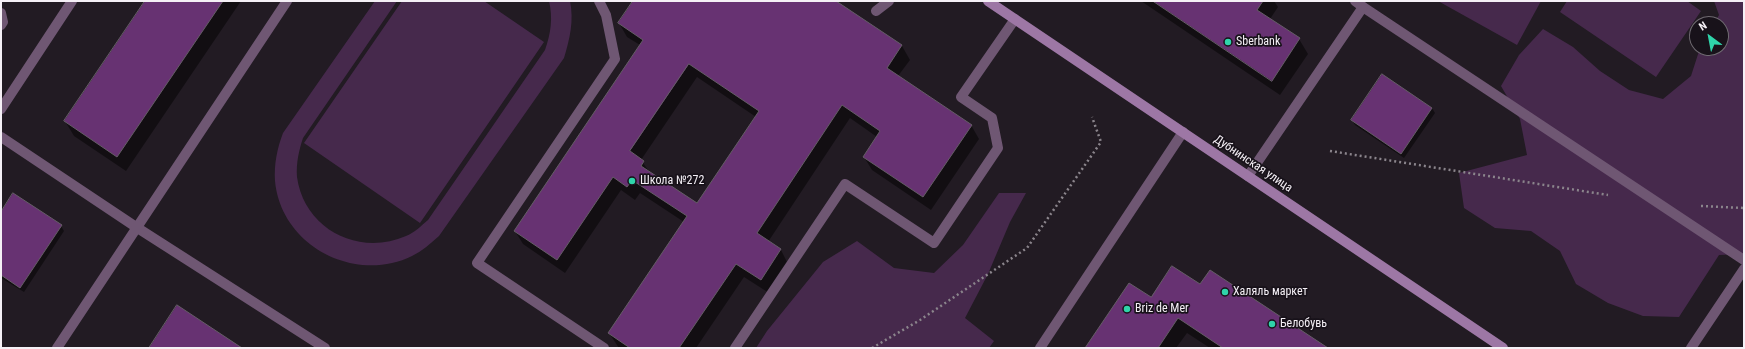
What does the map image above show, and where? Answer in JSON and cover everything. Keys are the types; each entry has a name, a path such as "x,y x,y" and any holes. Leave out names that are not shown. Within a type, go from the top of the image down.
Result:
{"main road":[{"name":"Дубнинская улица","path":"988,1 1503,348"}],"street":[{"path":"1,109 72,1"},
{"path":"58,348 136,227 287,1"},
{"path":"599,1 606,15 614,59 477,262 604,348"},
{"path":"876,11 889,1"},
{"path":"1248,176 1359,4 1744,260"},
{"path":"1,13 3,22 1,25"},
{"path":"734,348 845,184 934,243 998,148 992,118 961,97 1014,19"},
{"path":"1040,348 1183,132"},
{"path":"1,137 136,227 325,348"},
{"path":"1691,348 1744,269"}],"path":[{"path":"872,348 920,320 1027,248 1101,142 1092,117"},
{"path":"1330,151 1614,196"},
{"path":"1699,206 1744,208"}],"shaded area":[{"path":"375,1 397,1 303,138 297,167 297,177 302,195 310,211 322,224 336,234 353,240 370,243 388,242 406,236 415,231 428,220 545,50 551,26 549,1 570,1 572,16 570,36 564,58 439,236 423,250 412,256 390,263 367,265 345,262 324,253 306,241 291,224 280,204 275,181 275,169 283,133"},
{"path":"402,1 484,1 544,42 420,223 304,143"},
{"path":"1438,1 1541,1 1517,45"},
{"path":"1567,1 1687,1 1701,11 1698,16 1689,16 1689,29 1656,77 1560,12"},
{"path":"1714,1 1744,1 1744,254 1719,255 1679,317 1643,316 1608,303 1576,284 1560,251 1531,231 1495,228 1464,208 1459,173 1527,155 1520,119 1501,86 1519,55 1543,29 1573,47 1600,71 1629,90 1663,99 1691,76 1697,56 1729,56 1729,16 1719,15"},
{"path":"999,193 1026,193 1010,222 988,274 965,318 994,341 989,348 756,348 767,331 823,262 857,241 894,268 934,273 963,245"}],"building":[{"path":"145,1 223,1 117,157 64,121"},
{"path":"633,1 836,1 902,45 887,68 972,125 923,197 863,157 880,131 842,105 757,233 781,249 761,280 736,264 679,348 630,348 608,333 687,216 632,180 627,187 613,177 557,260 514,231 643,40 618,23","holes":["689,64 759,111 697,203 641,166 644,161 630,151"]},
{"path":"1153,1 1263,1 1257,10 1300,38 1272,81"},
{"path":"1382,74 1432,108 1401,154 1351,120"},
{"path":"13,193 62,225 20,288 1,275 1,212"},
{"path":"1172,266 1200,284 1210,270 1328,348 1223,348 1178,318 1158,348 1085,348 1129,283 1151,297"},
{"path":"177,305 242,348 149,348"}],"place":[{"name":"Sberbank","path":"1228,42"},
{"name":"Школа №272","path":"632,181"},
{"name":"Халяль маркет","path":"1225,292"},
{"name":"Briz de Mer","path":"1127,309"},
{"name":"Белобувь","path":"1272,324"}]}
